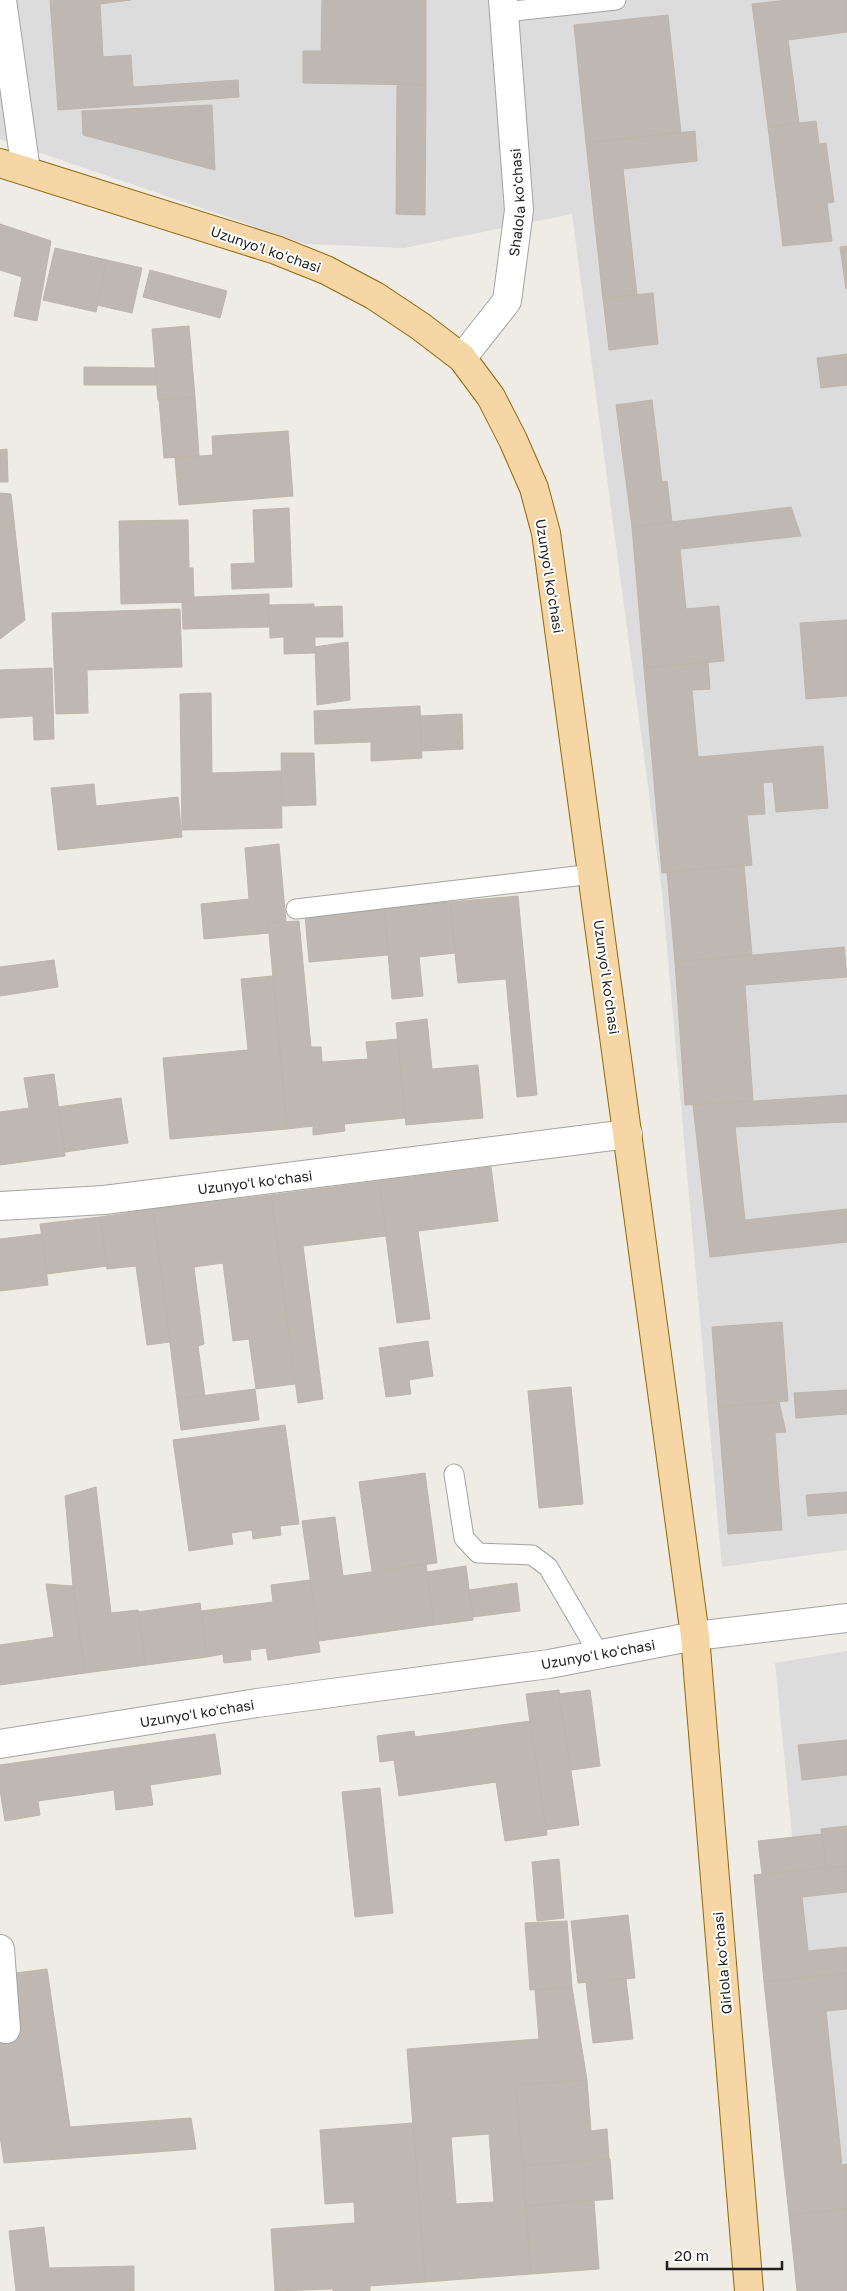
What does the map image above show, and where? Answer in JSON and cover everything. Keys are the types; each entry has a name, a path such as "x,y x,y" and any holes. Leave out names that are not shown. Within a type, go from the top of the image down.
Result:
{"main road":[{"name":"Uzunyoʻl koʻchasi","path":"0,163 276,250 326,270 375,296 420,326 462,358 491,397 513,440 534,488 546,533 694,1636"},
{"name":"Qirlola koʻchasi","path":"694,1636 749,2291"}],"street":[{"path":"2,0 26,171"},
{"name":"Shalola ko'chasi","path":"462,358 507,301 519,210 504,6"},
{"name":"Uzunyoʻl koʻchasi","path":"0,1206 104,1200 628,1134"},
{"path":"694,1636 847,1618"},
{"name":"Uzunyoʻl koʻchasi","path":"0,1744 257,1703 549,1664 694,1636"},
{"path":"0,1949 6,2029"}],"lane":[{"path":"504,6 616,0"},
{"path":"296,909 593,874"},
{"path":"454,1474 464,1538 478,1553 532,1556 548,1567 599,1654"}],"shaded area":[{"path":"0,0 847,0 847,1550 722,1567 662,892 572,214 404,248 306,244 0,139"},
{"path":"847,1651 847,2291 837,2291 775,1663"}],"building":[{"path":"50,0 131,0 100,4 103,57 131,55 133,87 238,80 239,97 58,110"},
{"path":"322,0 426,0 426,85 303,83 303,51 321,51"},
{"path":"788,0 847,0 847,32 788,40 799,123 768,127 752,4"},
{"path":"668,15 681,133 586,143 574,25"},
{"path":"397,84 426,85 425,215 396,214"},
{"path":"212,105 215,170 83,135 82,111"},
{"path":"816,121 819,144 826,143 834,202 827,203 832,241 783,246 768,127"},
{"path":"695,131 697,161 623,169 637,295 603,299 586,143"},
{"path":"0,224 51,241 37,321 14,316 22,277 0,270"},
{"path":"847,246 847,289 846,289 840,247"},
{"path":"55,248 107,260 96,312 43,300"},
{"path":"107,260 142,268 132,313 97,305"},
{"path":"150,270 227,291 220,318 143,297"},
{"path":"653,293 658,344 609,350 603,298"},
{"path":"189,326 195,397 158,400 152,329"},
{"path":"847,354 847,385 821,388 817,358"},
{"path":"84,367 155,368 156,385 84,385"},
{"path":"195,397 199,456 164,458 159,400"},
{"path":"652,400 662,482 667,481 672,522 632,527 616,405"},
{"path":"288,431 293,496 179,505 175,458 213,455 212,436"},
{"path":"7,449 8,482 0,482 0,450"},
{"path":"0,493 11,494 25,620 0,639"},
{"path":"791,507 801,536 680,549 686,609 719,606 724,661 644,668 632,527"},
{"path":"289,508 292,587 232,589 231,564 255,563 253,510"},
{"path":"188,520 189,568 193,568 194,602 121,604 119,521"},
{"path":"269,594 269,627 183,629 182,602 194,602 194,597"},
{"path":"314,604 314,607 342,606 343,637 315,637 315,653 284,654 284,637 270,638 269,605"},
{"path":"180,609 182,667 87,670 88,713 56,714 52,613"},
{"path":"847,620 847,696 806,699 800,623"},
{"path":"348,642 350,700 317,705 315,647"},
{"path":"708,662 710,689 692,690 698,757 823,746 828,808 776,812 773,782 763,783 765,814 747,815 752,865 662,873 644,668"},
{"path":"52,668 54,739 34,740 33,716 0,718 0,670"},
{"path":"211,693 212,773 281,771 282,828 182,830 180,694"},
{"path":"420,706 422,758 371,761 371,742 315,744 314,711"},
{"path":"462,714 463,749 422,751 420,716"},
{"path":"281,753 314,753 316,805 282,806"},
{"path":"94,784 96,806 178,797 182,837 58,850 51,788"},
{"path":"279,844 286,922 268,923 269,933 204,939 201,904 249,899 245,848"},
{"path":"744,865 752,955 675,962 667,872"},
{"path":"518,896 537,1095 517,1097 506,979 458,983 450,902"},
{"path":"450,902 455,953 419,957 423,996 392,999 384,907"},
{"path":"384,907 388,955 309,962 305,915"},
{"path":"299,921 311,1047 321,1047 322,1062 368,1059 366,1042 398,1039 405,1118 344,1124 345,1131 313,1135 313,1126 287,1129 268,923"},
{"path":"844,947 847,977 745,985 753,1101 685,1105 675,962"},
{"path":"54,960 58,987 0,996 0,967"},
{"path":"273,976 287,1129 170,1139 163,1058 248,1050 241,979"},
{"path":"427,1019 432,1069 478,1065 483,1118 406,1125 396,1023"},
{"path":"54,1074 65,1156 0,1165 0,1112 29,1108 24,1078"},
{"path":"847,1095 847,1122 735,1127 745,1220 847,1209 847,1242 710,1257 693,1105"},
{"path":"121,1098 128,1143 65,1152 58,1107"},
{"path":"491,1167 498,1221 418,1231 430,1319 397,1323 379,1181"},
{"path":"379,1181 386,1236 303,1246 323,1399 298,1403 271,1195"},
{"path":"271,1195 295,1384 256,1389 249,1339 233,1341 223,1263 194,1267 204,1344 198,1346 205,1396 177,1399 153,1209"},
{"path":"153,1209 170,1342 147,1345 136,1266 107,1269 100,1217"},
{"path":"100,1217 107,1266 47,1274 40,1224"},
{"path":"42,1234 48,1285 0,1291 0,1239"},
{"path":"782,1322 788,1401 718,1407 712,1327"},
{"path":"428,1341 433,1376 409,1380 411,1394 386,1397 379,1348"},
{"path":"571,1387 583,1504 539,1508 528,1391"},
{"path":"255,1389 259,1420 181,1430 177,1399"},
{"path":"847,1390 847,1414 796,1418 794,1393"},
{"path":"779,1402 786,1432 775,1433 782,1530 728,1534 718,1407"},
{"path":"285,1425 299,1524 280,1526 281,1535 253,1539 252,1530 231,1533 233,1544 189,1551 173,1440"},
{"path":"425,1473 437,1563 372,1571 359,1482"},
{"path":"96,1487 111,1613 138,1610 146,1665 85,1673 73,1586 65,1496"},
{"path":"847,1492 847,1513 808,1516 806,1495"},
{"path":"335,1517 343,1576 426,1564 434,1625 319,1641 302,1521"},
{"path":"466,1566 473,1620 434,1625 427,1572"},
{"path":"310,1580 320,1652 268,1660 266,1648 250,1650 251,1660 224,1663 223,1654 207,1657 201,1611 273,1602 271,1585"},
{"path":"517,1583 520,1611 473,1617 469,1590"},
{"path":"46,1584 73,1586 85,1673 0,1685 0,1645 54,1637"},
{"path":"200,1603 207,1657 146,1665 138,1612"},
{"path":"559,1690 579,1825 545,1830 526,1694"},
{"path":"590,1690 600,1766 571,1770 559,1694"},
{"path":"530,1721 547,1835 505,1841 496,1782 399,1796 394,1760 380,1762 377,1736 414,1731 415,1737"},
{"path":"215,1734 221,1774 150,1785 153,1805 116,1810 114,1790 38,1801 40,1815 5,1821 0,1790 0,1765"},
{"path":"847,1740 847,1775 802,1780 798,1745"},
{"path":"380,1788 393,1913 355,1917 342,1792"},
{"path":"847,1826 847,1866 826,1868 821,1829"},
{"path":"822,1834 826,1868 762,1874 758,1841"},
{"path":"559,1859 564,1918 537,1921 532,1862"},
{"path":"847,1866 847,1892 802,1897 808,1951 847,1947 847,1973 764,1982 754,1875"},
{"path":"628,1915 635,1978 578,1983 571,1921"},
{"path":"567,1921 572,1987 530,1990 525,1923"},
{"path":"47,1969 70,2127 191,2118 196,2149 4,2163 0,2136 0,2038 8,1974"},
{"path":"847,1973 847,2009 826,2011 842,2165 847,2164 847,2209 789,2215 764,1982"},
{"path":"626,1979 633,2039 593,2043 586,1983"},
{"path":"572,1987 587,2080 516,2085 531,2274 425,2282 407,2049 539,2039 535,1990","holes":["489,2134 494,2202 456,2204 451,2137"]},
{"path":"587,2080 591,2131 607,2129 609,2159 523,2166 516,2085"},
{"path":"413,2123 425,2282 370,2286 370,2291 333,2291 333,2289 275,2291 271,2229 355,2223 354,2202 325,2204 320,2130"},
{"path":"610,2159 613,2199 526,2206 523,2166"},
{"path":"594,2200 599,2269 531,2274 526,2206"},
{"path":"847,2209 847,2291 797,2291 789,2215"},
{"path":"44,2227 49,2268 134,2266 134,2291 16,2291 9,2231"}]}
